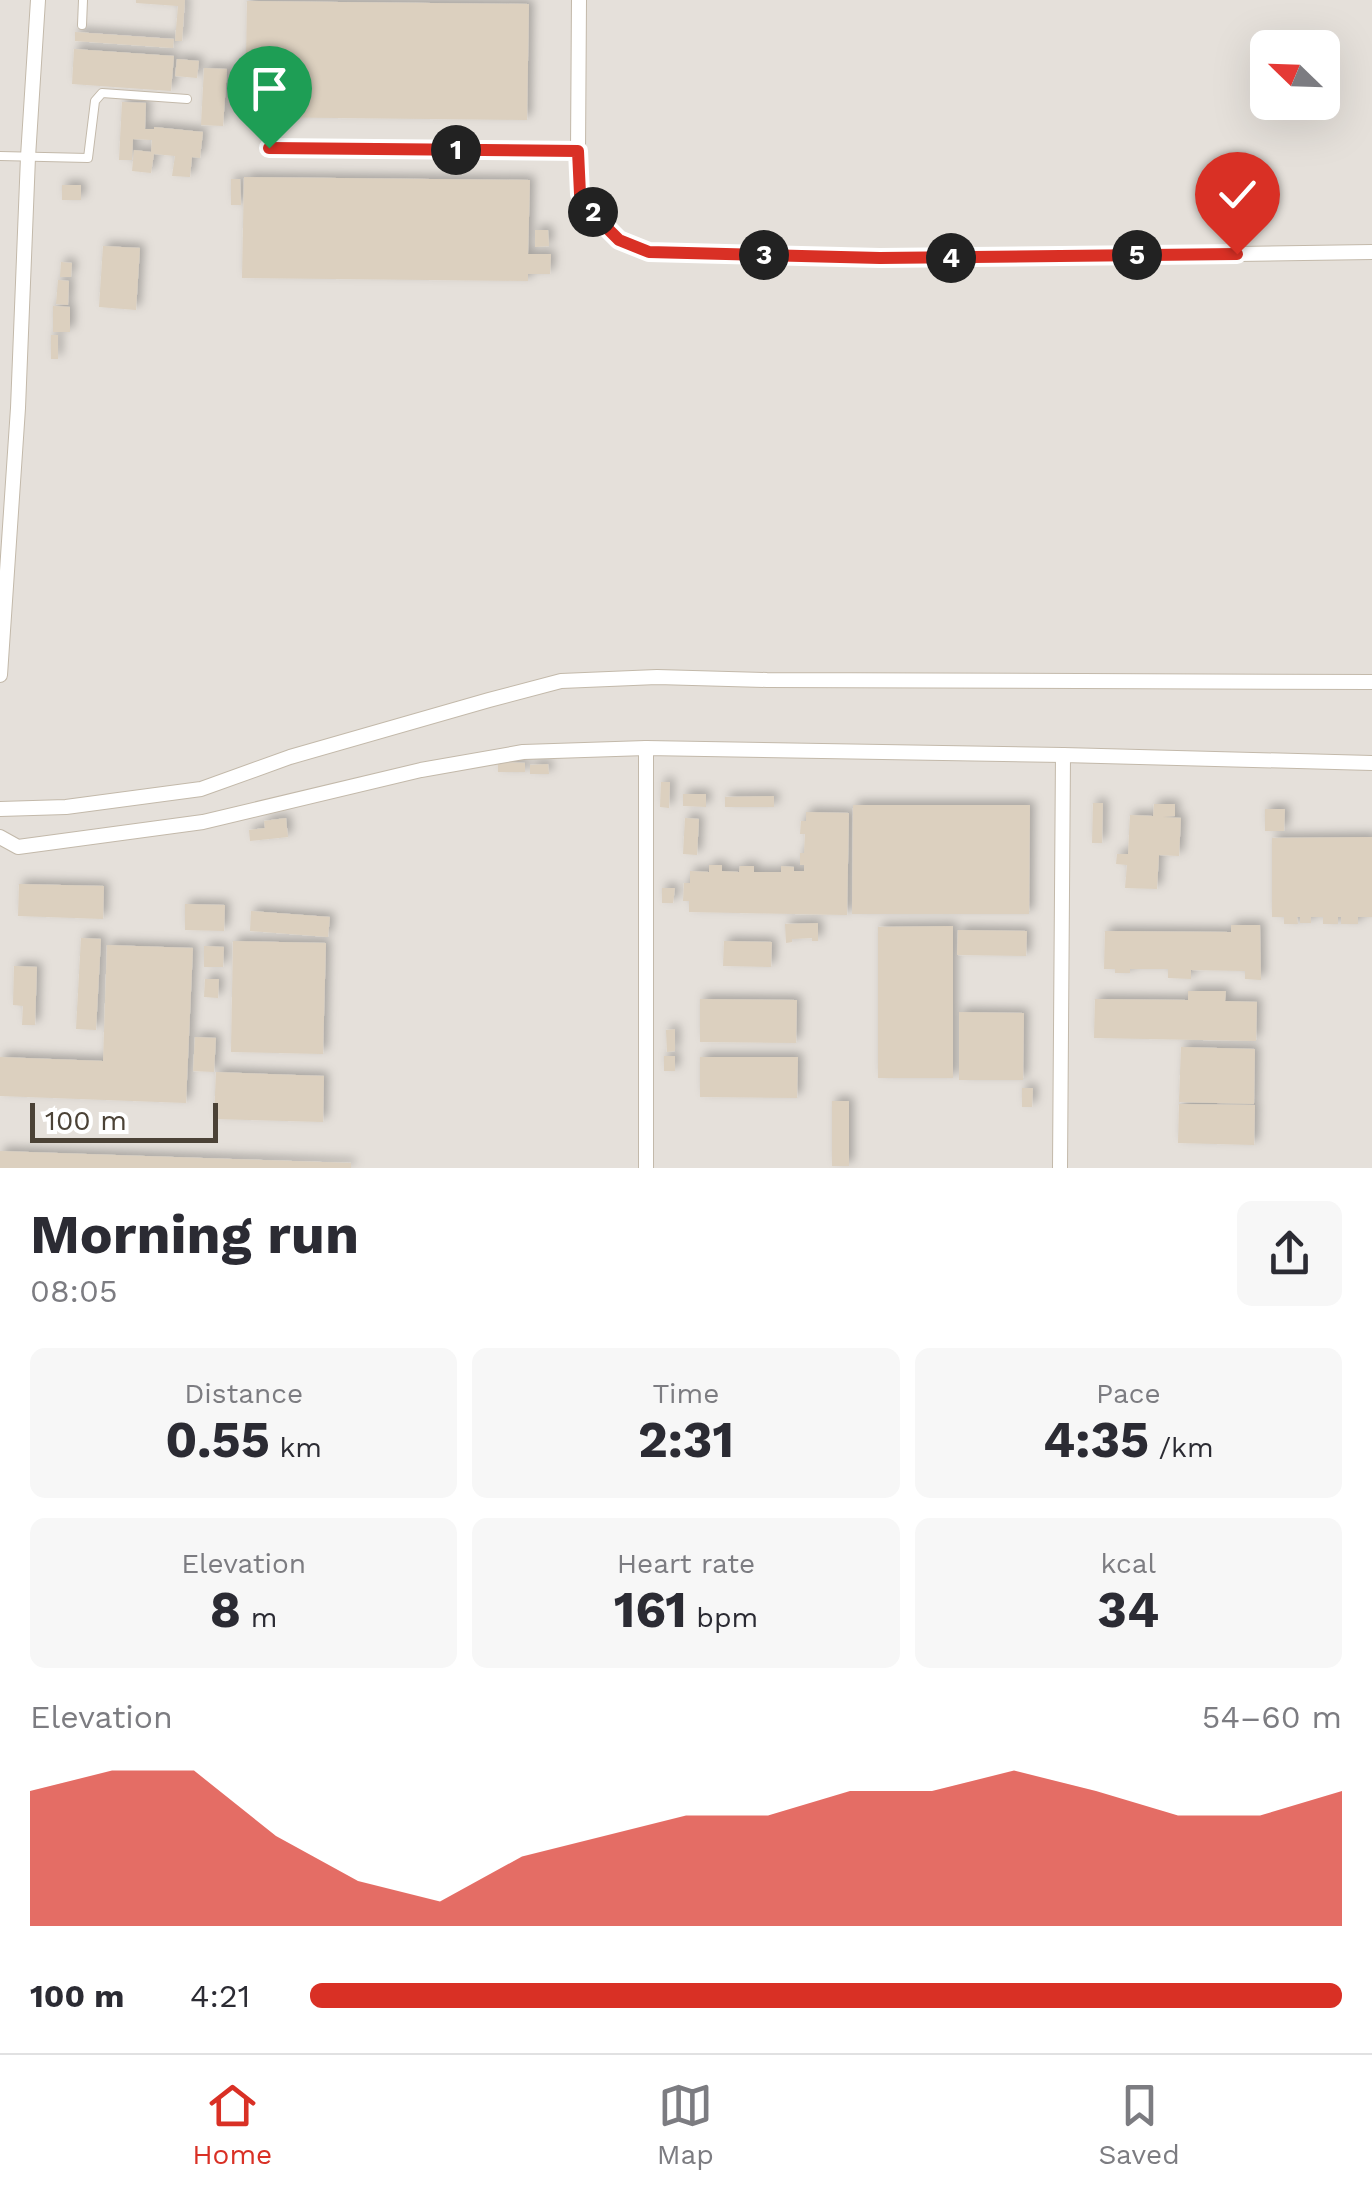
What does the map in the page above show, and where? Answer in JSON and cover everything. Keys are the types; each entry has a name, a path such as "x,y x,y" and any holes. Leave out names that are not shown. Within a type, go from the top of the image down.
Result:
{"street":[{"path":"0,675 38,0"},
{"path":"579,0 580,194 619,240 649,252 914,258 1372,252"},
{"path":"0,809 66,807 201,789 290,758 561,681 656,677 1372,682"},
{"path":"646,748 646,1168"},
{"path":"0,837 18,847 204,822 420,770 523,752 646,748 1372,763"},
{"path":"1060,1168 1063,755"}],"lane":[{"path":"82,25 84,0"},
{"path":"0,156 88,158 95,101 102,93 187,99"},
{"path":"269,148 578,151"}],"shaded area":[{"path":"0,0 1372,0 1372,1168 0,1168"}],"building":[{"path":"136,0 185,0 182,41 175,41 178,6"},
{"path":"247,1 529,4 527,120 245,117"},
{"path":"75,32 174,39 173,48 75,41"},
{"path":"74,49 174,56 171,91 72,84"},
{"path":"177,59 199,61 197,78 175,76"},
{"path":"204,68 227,69 223,126 201,125"},
{"path":"122,102 146,103 145,129 203,132 200,158 192,157 190,177 172,176 175,156 154,154 151,173 132,171 134,150 151,152 152,140 133,139 132,160 119,160"},
{"path":"244,177 530,180 528,254 551,254 550,274 528,274 528,281 242,278"},
{"path":"231,179 240,179 241,205 231,205"},
{"path":"62,185 81,185 81,200 62,200"},
{"path":"535,230 548,230 549,246 535,247"},
{"path":"103,246 140,248 136,310 99,307"},
{"path":"61,262 72,263 71,277 60,277"},
{"path":"58,280 69,281 68,305 56,304"},
{"path":"53,306 70,307 70,332 53,332"},
{"path":"51,335 58,335 58,359 51,359"},
{"path":"498,762 525,763 525,772 498,772"},
{"path":"548,764 549,774 530,774 530,765"},
{"path":"661,782 670,782 669,808 660,807"},
{"path":"683,794 706,794 706,807 683,806"},
{"path":"774,796 774,807 725,807 725,797"},
{"path":"1093,803 1103,803 1102,843 1092,843"},
{"path":"1154,804 1175,804 1175,816 1163,817 1181,818 1179,856 1159,855 1157,889 1125,888 1127,865 1116,864 1117,854 1128,854 1130,815 1153,816"},
{"path":"853,805 1030,805 1029,914 852,914"},
{"path":"1265,809 1285,809 1284,831 1265,831"},
{"path":"806,812 849,813 847,915 689,912 689,901 683,901 684,883 690,883 690,871 709,872 709,865 722,865 722,871 739,872 740,866 754,866 754,872 781,872 781,866 804,871 800,853 804,853 805,834 800,834"},
{"path":"286,818 288,837 250,841 249,830 265,828 264,821"},
{"path":"685,818 699,819 697,855 683,854"},
{"path":"1372,837 1372,917 1358,917 1358,924 1341,924 1338,917 1338,924 1323,924 1323,917 1311,917 1311,923 1300,923 1297,917 1298,924 1284,924 1284,917 1272,917 1272,838"},
{"path":"19,884 104,886 103,919 18,916"},
{"path":"662,888 675,888 673,903 662,903"},
{"path":"185,904 225,905 224,931 185,930"},
{"path":"251,911 330,917 328,937 250,931"},
{"path":"818,923 818,941 792,939 786,943 785,924"},
{"path":"1231,925 1260,925 1261,980 1245,979 1245,971 1191,970 1191,979 1168,978 1168,969 1115,973 1115,969 1104,969 1105,931 1231,932"},
{"path":"953,926 953,1078 878,1078 878,927"},
{"path":"958,930 1027,931 1026,956 957,955"},
{"path":"81,938 101,939 96,1030 76,1029"},
{"path":"233,941 326,943 323,1054 231,1052"},
{"path":"724,941 772,942 771,967 723,966"},
{"path":"107,945 193,948 186,1103 0,1096 0,1057 103,1061"},
{"path":"204,946 224,947 223,967 204,967"},
{"path":"14,966 37,967 35,1025 22,1025 23,1006 13,1005"},
{"path":"205,979 219,979 218,998 204,997"},
{"path":"1188,991 1226,991 1225,1001 1257,1002 1256,1041 1094,1038 1095,999 1188,1000"},
{"path":"700,999 797,1000 796,1043 700,1042"},
{"path":"959,1012 1024,1013 1023,1080 959,1080"},
{"path":"675,1029 675,1051 667,1052 666,1030"},
{"path":"195,1037 216,1038 214,1072 193,1071"},
{"path":"1181,1047 1255,1049 1254,1104 1179,1102"},
{"path":"664,1056 675,1056 675,1071 664,1071"},
{"path":"700,1057 798,1057 797,1098 700,1097"},
{"path":"216,1072 324,1076 323,1122 214,1119"},
{"path":"1022,1088 1033,1088 1032,1107 1022,1107"},
{"path":"832,1101 849,1101 849,1166 832,1166"},
{"path":"1179,1104 1255,1105 1254,1145 1178,1143"},
{"path":"0,1151 351,1163 351,1168 0,1168"}],"route":[{"path":"269,148 578,151 580,194 619,240 649,252 880,258 1237,254"}]}
